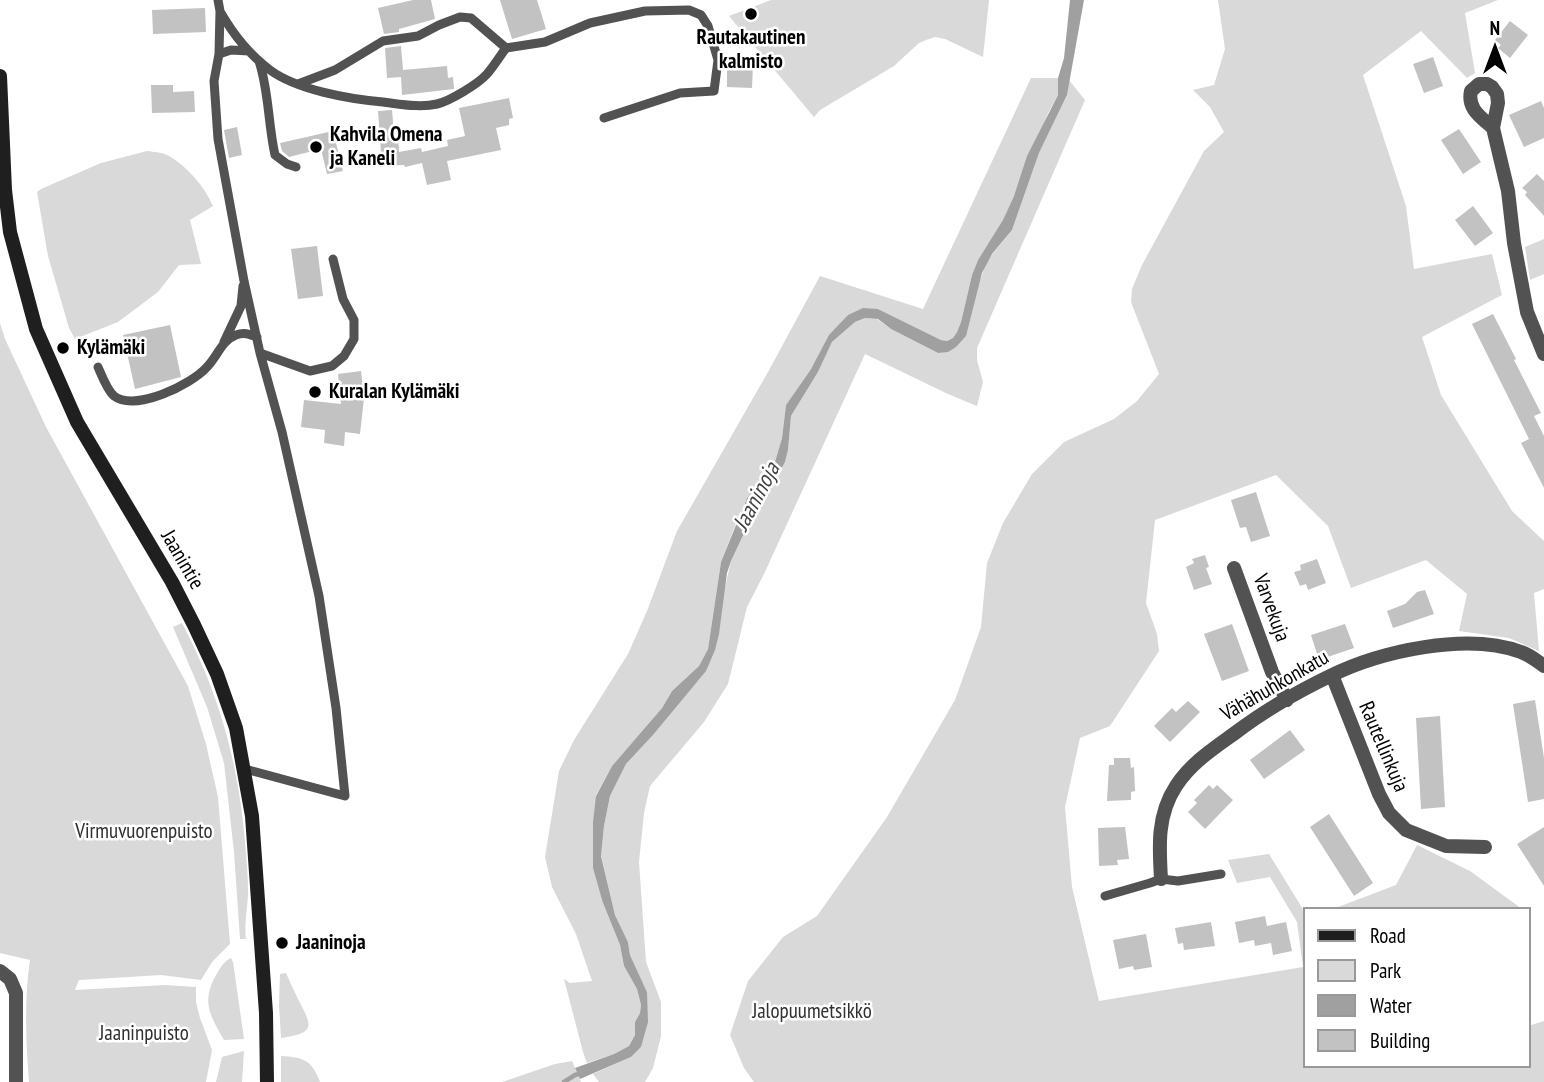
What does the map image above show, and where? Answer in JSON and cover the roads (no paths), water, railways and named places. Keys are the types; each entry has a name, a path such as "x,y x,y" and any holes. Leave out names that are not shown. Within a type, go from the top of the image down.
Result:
{"main road":[{"name":"Jaanintie","path":"0,76 5,190 10,232 36,329 77,422 172,582 211,662 236,728 252,816 266,1013 267,1082"}],"street":[{"path":"1493,128 1507,184 1514,243 1527,312 1544,354"},
{"name":"Varvekuja","path":"1234,568 1272,672 1287,700"},
{"name":"Vähähuhkonkatu","path":"1161,878 1160,830 1163,816 1175,787 1196,762 1258,716 1332,675 1378,658 1459,643 1486,644 1521,652 1544,666"},
{"name":"Rautellinkuja","path":"1332,675 1389,813 1406,830 1446,846 1485,847"},
{"path":"0,971 10,979 16,993 16,1082"}],"lane":[{"path":"218,0 219,54 214,81 218,139 244,281 319,596 336,708 345,796 244,769"},
{"path":"220,11 249,51 271,70 298,84 362,100 414,105 437,104 465,91 486,75 506,48 545,42 590,23 645,11 689,10 701,15 708,26 718,61 715,91 680,93 604,118"},
{"path":"298,84 335,70 383,41 418,36 460,17 471,18 506,48"},
{"path":"219,54 232,50 249,51"},
{"path":"258,59 263,74 275,155 296,167"},
{"path":"260,353 310,371 332,366 344,356 354,339 354,320 343,299 333,259"},
{"path":"98,368 112,395 132,402 170,392 193,380 208,367 222,346 241,306 244,281"},
{"path":"222,346 234,335 247,333 257,337"},
{"path":"1105,896 1161,878 1178,881 1221,874"}],"water":[{"path":"1070,0 1084,0 1067,95 1039,153 1012,230 992,254 982,273 966,336 948,352 938,353 891,329 878,319 865,318 855,322 832,342 818,372 791,416 785,462 760,499 731,561 719,634 706,671 626,764 610,796 601,856 615,915 647,992 648,1022 641,1047 631,1057 580,1079 575,1068 629,1046 635,1035 635,1022 641,1005 637,989 624,966 620,945 603,903 593,868 596,796 612,766 662,708 672,691 699,666 708,649 721,562 747,498 775,462 782,438 786,405 811,369 829,335 848,315 863,308 878,309 941,340 953,338 957,332 978,260 1003,220 1027,156 1058,95 1058,78 1064,58"}],"waterway":[{"name":"Jaaninoja","path":"564,1082 582,1073"}],"place":[{"name":"Rautakautinen kalmisto","path":"751,14"},
{"name":"Kahvila Omena ja Kaneli","path":"316,147"},
{"name":"Kylämäki","path":"63,348"},
{"name":"Kuralan Kylämäki","path":"315,392"},
{"name":"Jaaninoja","path":"282,943"}],"park label":[{"name":"Virmuvuorenpuisto","path":"144,832"},
{"name":"Jalopuumetsikkö","path":"812,1012"},
{"name":"Jaaninpuisto","path":"144,1034"}]}
